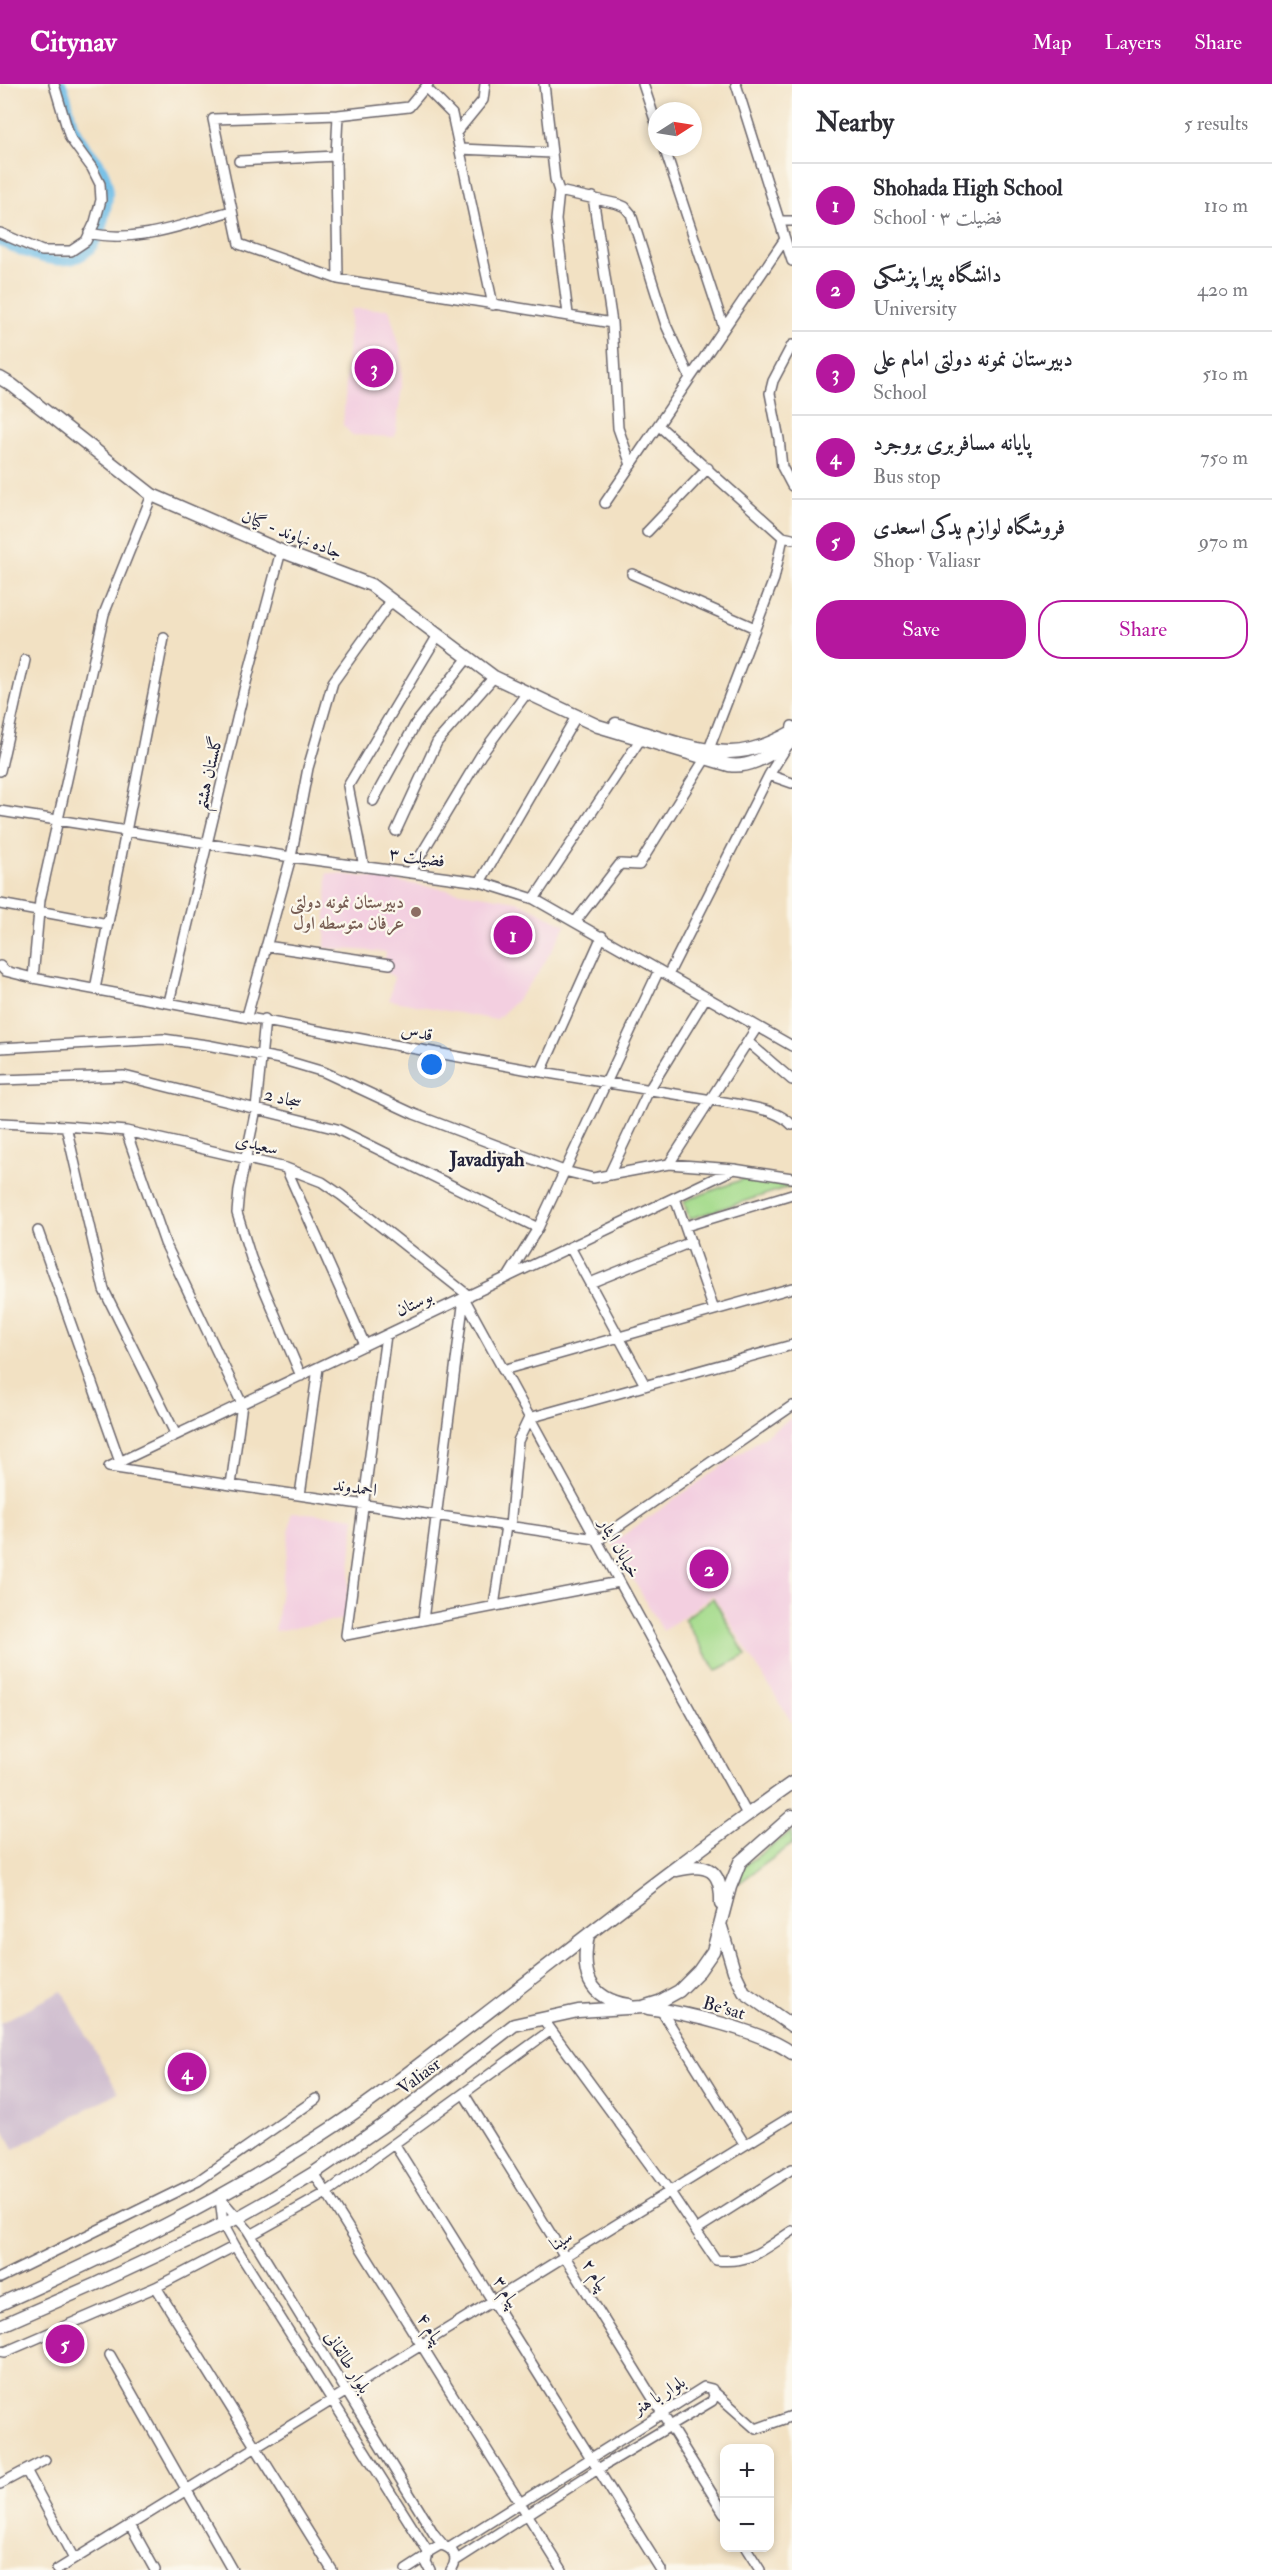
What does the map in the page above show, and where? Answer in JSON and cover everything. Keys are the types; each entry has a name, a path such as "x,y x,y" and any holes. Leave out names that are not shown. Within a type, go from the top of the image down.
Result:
{"main road":[{"name":"جاده نهاوند - گیان","path":"0,378 152,495 281,551 351,576 392,600 467,659 494,677 598,726 640,741 707,754"},
{"name":"جاده نهاوند - گیان","path":"577,715 741,766 759,760 791,735"},
{"name":"Valiasr","path":"0,2304 123,2247 220,2198 322,2135 670,1871 792,1783"},
{"name":"Valiasr","path":"0,2326 239,2217 271,2199 314,2173 395,2117 514,2025 578,2011 643,2007 670,1997 690,1982 713,1951 730,1887 740,1862 792,1816"},
{"path":"670,1871 690,1866 713,1871 720,1881 722,1894 720,1925 734,1971 744,1992 792,2026"},
{"path":"588,1935 585,1955 587,1973 593,1988 605,1998 643,2007"},
{"name":"Be'sat","path":"643,2007 742,2032 781,2045 792,2054"}],"street":[{"path":"0,233 42,251 60,252 71,251 86,241 89,233 100,200 100,184 92,168 70,138 54,84"},
{"path":"456,133 483,100 485,84"},
{"path":"544,84 555,179 559,190 556,220 568,314"},
{"path":"643,84 649,102"},
{"path":"736,84 792,261"},
{"path":"493,305 452,114 427,86 409,107 338,114 213,119 239,244 338,279 493,305 568,314 612,323"},
{"path":"338,114 336,156 338,279"},
{"path":"460,149 552,153"},
{"path":"239,161 336,156"},
{"path":"667,156 724,328"},
{"path":"559,190 626,207 631,214 666,325 690,378"},
{"path":"593,197 612,323 618,428 631,465"},
{"path":"89,233 110,238 158,231 231,211"},
{"path":"779,221 792,221"},
{"path":"605,503 785,239"},
{"path":"792,345 773,381 770,393 782,467 786,479 792,486"},
{"path":"576,921 620,864 639,866 707,754 788,538 658,425"},
{"path":"647,532 708,468"},
{"path":"33,978 40,900 104,614 152,495"},
{"name":"گلستان هشتم","path":"169,1002 244,690 281,551"},
{"path":"632,574 755,628"},
{"path":"247,1016 291,857 308,768 333,682 392,600"},
{"path":"364,867 348,786 438,634"},
{"path":"95,989 164,638"},
{"path":"372,801 416,723 467,659"},
{"path":"0,771 25,660"},
{"path":"396,831 437,742 494,677"},
{"path":"410,873 482,755 526,694"},
{"path":"480,882 577,715"},
{"path":"668,975 791,735"},
{"path":"534,899 640,741"},
{"path":"769,775 792,783"},
{"name":"فضیلت ۳","path":"0,811 291,857 480,882 534,899 576,921 792,1046"},
{"path":"0,904 108,924"},
{"path":"541,1072 602,936"},
{"path":"266,946 390,964"},
{"name":"قدس","path":"0,966 5,971 33,978 265,1019 541,1072 606,1081 766,1110 785,1118 792,1125"},
{"path":"508,1277 538,1228 659,969"},
{"path":"609,1175 649,1090 706,997"},
{"path":"265,1019 256,1109 245,1158 237,1213 241,1231 301,1376"},
{"path":"669,1164 757,1027"},
{"path":"0,1048 163,1039 261,1056 324,1072 414,1114 564,1171 592,1178 669,1164 734,1169 792,1178"},
{"path":"748,1042 792,1080"},
{"name":"سجاد 2","path":"0,1080 124,1076 337,1129 538,1228"},
{"name":"سعیدی","path":"0,1124 126,1131 286,1168 322,1182 341,1195 466,1297"},
{"path":"66,1126 104,1290 176,1435"},
{"path":"126,1131 165,1243 242,1404 231,1485"},
{"path":"286,1168 365,1345"},
{"name":"بوستان","path":"109,1467 734,1169"},
{"path":"686,1226 792,1194"},
{"path":"675,1198 714,1310"},
{"path":"38,1231 120,1462"},
{"path":"590,1284 691,1242"},
{"path":"570,1247 645,1385"},
{"path":"503,1370 792,1288"},
{"path":"423,1620 466,1297"},
{"name":"خیابان ایثار","path":"466,1297 503,1370 747,1814"},
{"path":"386,1335 346,1635 619,1582"},
{"path":"494,1606 508,1526 518,1441 530,1418 645,1385 791,1348"},
{"path":"300,1496 318,1368"},
{"path":"596,1540 792,1406"},
{"name":"احمدوند","path":"109,1467 596,1540"},
{"path":"661,2010 745,2145"},
{"path":"543,2019 670,2192 716,2260 732,2262 748,2259 792,2231"},
{"path":"0,2351 4,2352 156,2287 249,2232 326,2193 551,2030"},
{"name":"پیام ۲","path":"464,2094 720,2506"},
{"path":"0,2278 198,2181 316,2100"},
{"name":"سینا","path":"57,2570 792,2116"},
{"name":"پیام ۳","path":"395,2145 661,2570"},
{"path":"696,2230 792,2169"},
{"name":"پیام ۴","path":"314,2173 562,2570"},
{"path":"220,2198 223,2224"},
{"name":"بلوار طالقانی","path":"220,2198 239,2217 249,2232 434,2534 454,2555 455,2566"},
{"name":"بلوار طالقانی","path":"223,2224 427,2554 430,2570"},
{"path":"156,2287 332,2570"},
{"path":"110,2355 231,2570"},
{"name":"بلوار با هنر","path":"427,2554 435,2546 446,2546 520,2502 704,2387 711,2389 714,2396 712,2402 598,2469 528,2514 455,2566"},
{"path":"711,2389 756,2429 792,2416"},
{"path":"0,2484 45,2460"},
{"path":"26,2470 74,2559"},
{"path":"130,2525 155,2570"},
{"path":"749,2552 760,2570"},
{"path":"406,2570 427,2554"}],"shaded area":[{"path":"351,309 389,309 401,351 402,386 395,437 352,435 343,425"},
{"path":"327,873 369,877 517,901 566,925 539,972 516,1001 496,1020 389,1000 394,977 383,970 386,952 325,948"},
{"path":"792,1417 792,1723 713,1595 663,1631 612,1543"},
{"path":"292,1512 355,1517 345,1619 275,1631"},
{"path":"62,1991 118,2092 14,2149 0,2122 0,2023"}],"green space":[{"path":"746,1178 792,1186 689,1219 684,1201"},
{"path":"713,1598 746,1655 716,1671 684,1619"},
{"path":"792,1831 792,1844 739,1883 740,1869"}],"waterway":[{"path":"0,242 31,255 62,261 76,259 88,252 97,239 104,220 109,194 108,184 101,165 78,135 62,84"}],"place":[{"name":"دبیرستان نمونه دولتی امام علی","path":"374,368"},
{"name":"دبیرستان نمونه دولتی عرفان متوسطه اول","path":"416,912"},
{"name":"Shohada High School","path":"513,935"},
{"name":"دانشگاه پیرا پزشکی","path":"709,1569"},
{"name":"پایانه مسافربری بروجرد","path":"187,2072"},
{"name":"فروشگاه لوازم یدکی اسعدی","path":"65,2344"}],"district":[{"name":"Javadiyah","path":"487,1159"}]}
